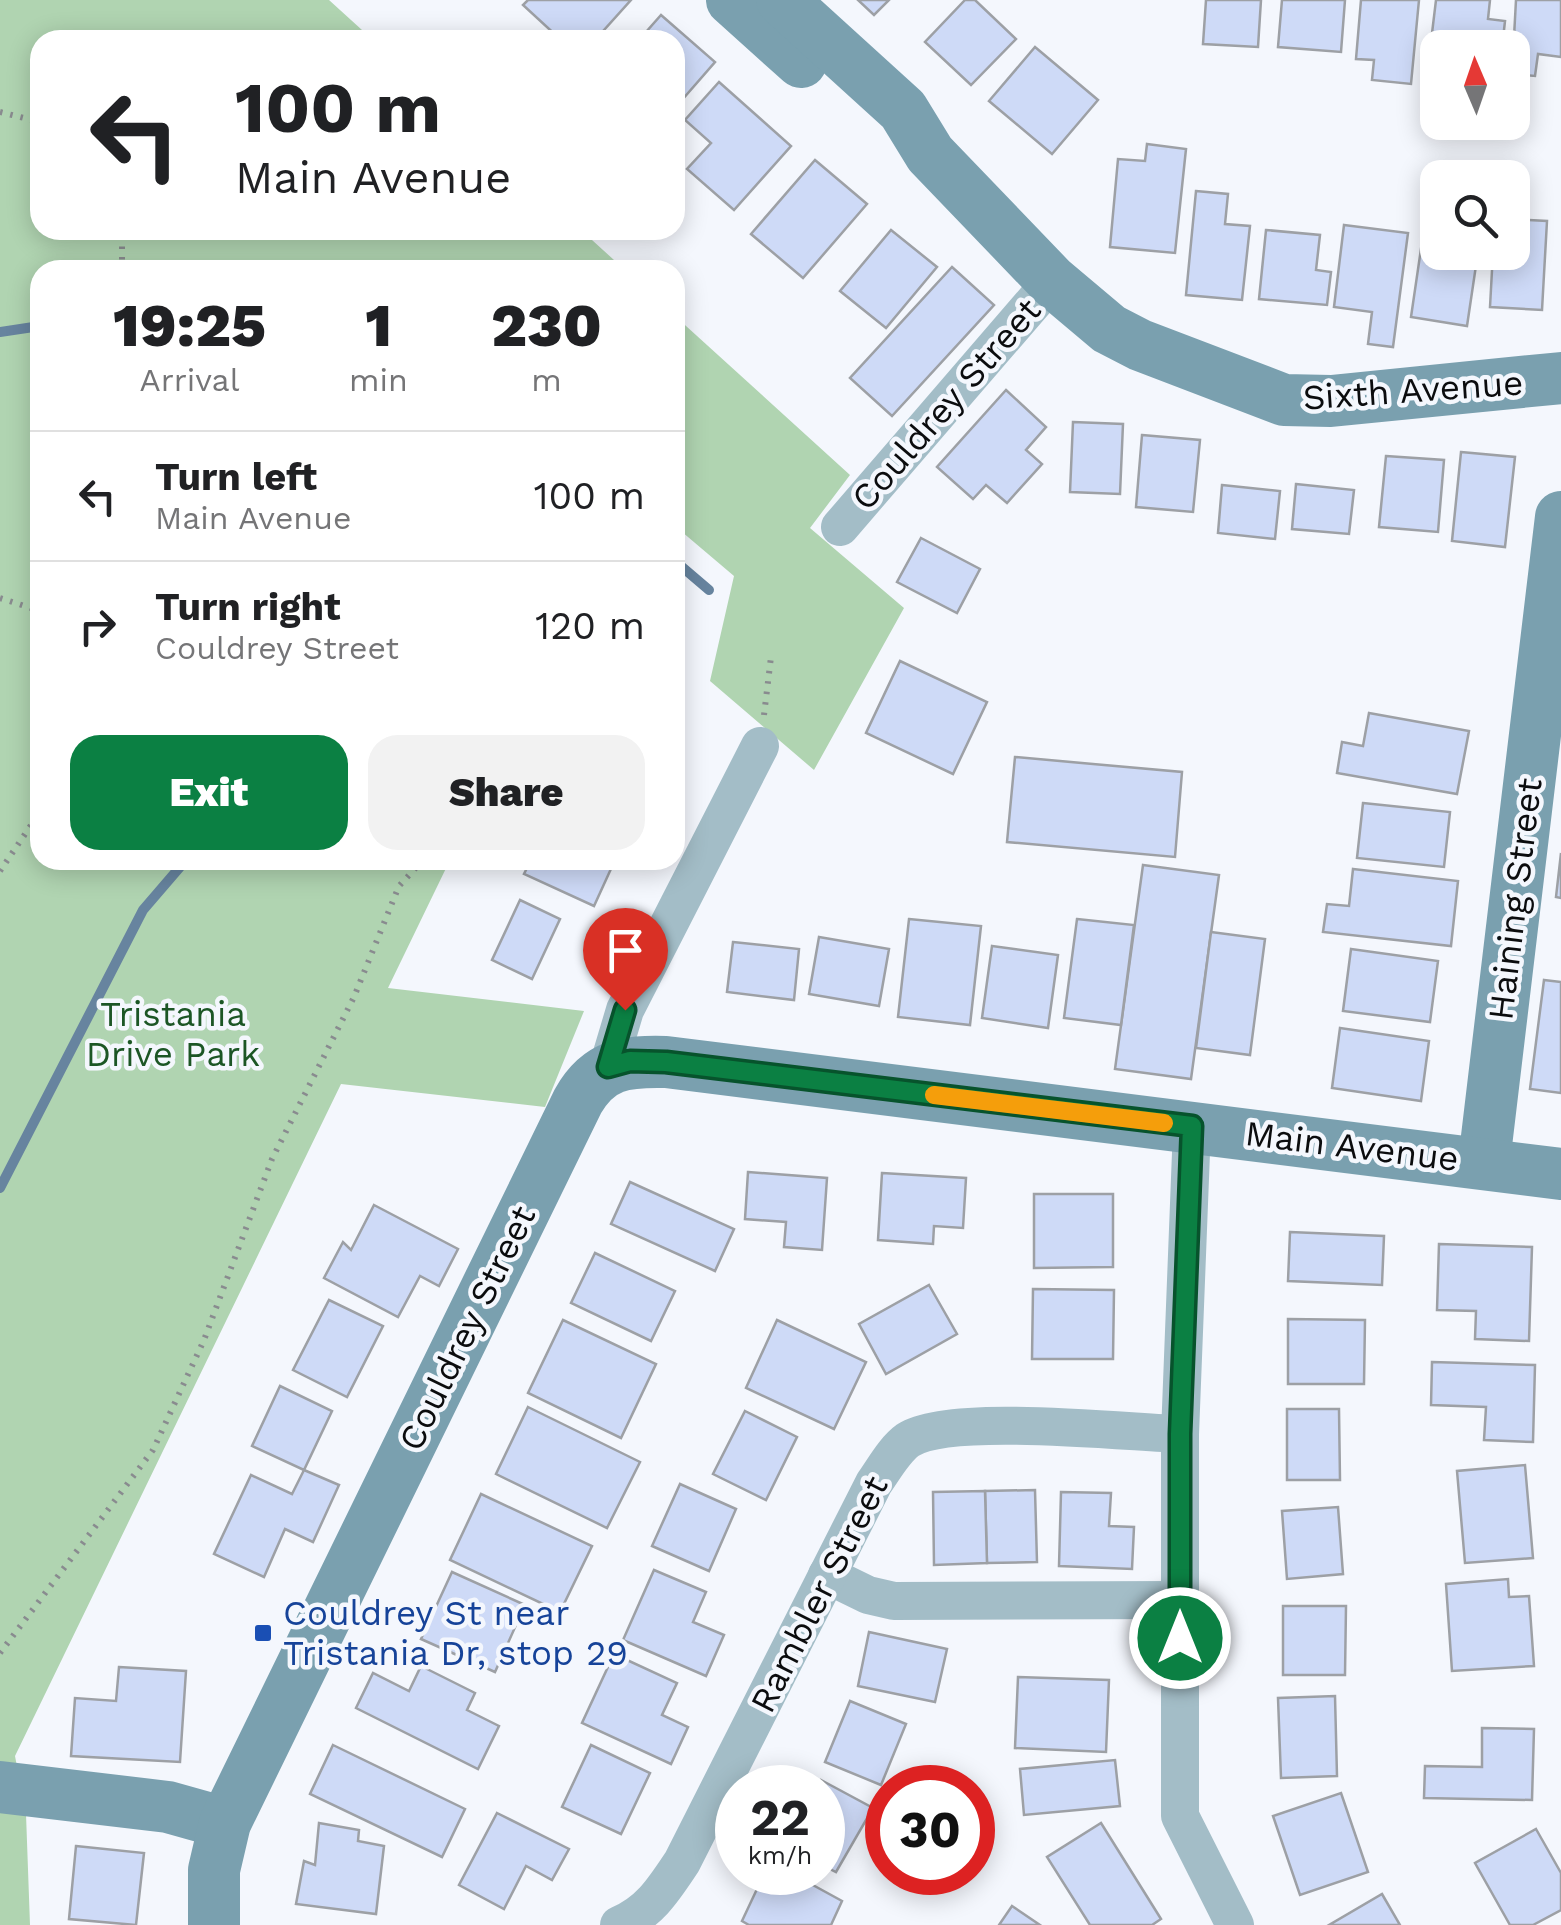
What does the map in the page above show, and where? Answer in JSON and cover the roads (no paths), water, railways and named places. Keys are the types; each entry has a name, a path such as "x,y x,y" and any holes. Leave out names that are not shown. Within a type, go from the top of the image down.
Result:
{"street":[{"name":"Sixth Avenue","path":"732,0 884,136 930,154"},
{"name":"Sixth Avenue","path":"782,0 903,110 930,154 1052,280 1110,328 1140,346 1284,400 1330,401 1561,378"},
{"name":"Couldrey Street","path":"840,527 1052,280"},
{"name":"Haining Street","path":"1484,1162 1561,517"},
{"name":"Couldrey Street","path":"214,1925 214,1870 225,1823 578,1101 590,1080 608,1067 625,1010 760,746"},
{"name":"Main Avenue","path":"608,1067 630,1061 666,1062 1561,1174"},
{"path":"1192,1126 1180,1434 1180,1816 1235,1925"},
{"name":"Rambler Street","path":"634,1922 660,1896 682,1862 874,1483 908,1440 938,1429 975,1427 1180,1434"},
{"path":"827,1575 868,1596 894,1601 1180,1600"},
{"path":"0,1787 168,1807 225,1823"}],"waterway":[{"path":"0,332 30,328"},
{"path":"685,570 709,590"},
{"path":"0,1188 143,910 177,870"}],"place":[{"name":"Couldrey St near Tristania Dr, stop 29","path":"263,1633"}],"park label":[{"name":"Tristania Drive Park","path":"173,1034"}]}
